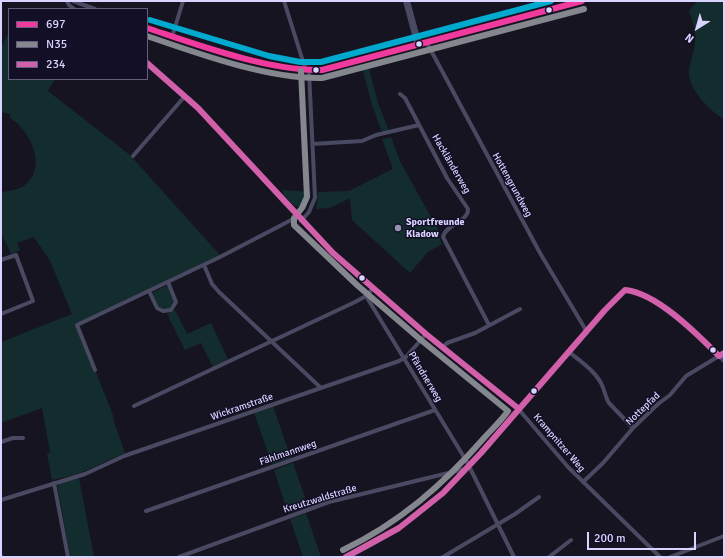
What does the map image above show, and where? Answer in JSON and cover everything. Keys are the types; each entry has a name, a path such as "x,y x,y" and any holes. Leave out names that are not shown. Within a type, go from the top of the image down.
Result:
{"street":[{"path":"73,1 92,8"},
{"path":"172,37 183,1"},
{"path":"284,1 307,70 315,198 309,212 301,221"},
{"path":"405,1 418,45"},
{"path":"408,1 418,45"},
{"path":"148,28 172,37 280,67 307,70 335,68 582,1"},
{"name":"Hottengrundweg","path":"427,43 538,248 587,332"},
{"name":"Krampnitzer Weg","path":"148,64 206,116 323,244 442,348 519,409 554,452 660,557"},
{"name":"Hackländerweg","path":"400,94 405,98 447,178 469,211 446,230 443,237 489,325"},
{"path":"133,156 185,96"},
{"path":"312,144 362,141 376,135 419,125"},
{"path":"95,370 77,325 204,265 297,217"},
{"path":"1,260 16,255 33,301 1,314"},
{"path":"204,265 212,284 219,292 321,388"},
{"path":"149,292 157,308 163,312 171,310 176,302 168,282"},
{"path":"134,406 366,296 373,288"},
{"path":"347,557 378,542 409,522 446,492 470,468 519,409 621,293 628,289 652,301 677,318 724,361"},
{"name":"Pfändnerweg","path":"366,296 470,468 514,557"},
{"path":"442,348 447,343 489,325 520,309"},
{"name":"Wickramstraße","path":"1,500 84,474 124,456 404,359 426,334"},
{"path":"570,352 596,375 606,392 606,398 609,403 633,428"},
{"name":"Nottepfad","path":"583,482 603,463 633,428 658,404 670,395 686,376 724,353"},
{"name":"Fählmannweg","path":"146,511 435,410"},
{"path":"1,442 13,438 22,438"},
{"name":"Kreutzwaldstraße","path":"179,557 330,502 470,468"},
{"path":"54,483 68,557"},
{"path":"443,557 498,525 539,497"},
{"path":"670,557 724,536"},
{"path":"549,557 571,540"}],"green space":[{"path":"698,1 724,1 724,119 712,111 700,98 689,77 695,32 689,10"},
{"path":"8,34 8,80 54,80 48,91 130,155 220,255 77,324 113,415 113,419 125,453 78,474 52,480 47,454 50,452 42,408 1,423 1,342 72,314 50,261 34,237 17,243 20,250 11,254 1,233 1,192 10,191 25,185 32,177 36,159 34,149 24,131 10,118 10,114 1,112 1,47"},
{"path":"368,65 378,103 389,131 382,132 372,105 362,67"},
{"name":"Sportfreunde Kladow","path":"391,137 401,163 440,233 439,237 442,244 428,252 410,273 352,220 350,198 330,208 316,209 318,192 349,191 393,169 382,139"},
{"path":"283,190 311,192 306,209 293,205 283,194"},
{"path":"168,285 175,300 171,309 164,310 158,306 152,293"},
{"path":"175,310 187,334 211,323 228,359 213,367 201,343 185,350 168,314"},
{"path":"273,406 291,458 272,464 254,413"},
{"path":"293,463 308,506 288,513 274,470"},
{"path":"79,478 94,557 70,557 57,483"},
{"path":"306,513 321,557 303,557 290,519"}],"transit line":[{"path":"150,20 269,56 300,62 321,62 551,1"},
{"name":"697","path":"148,28 256,62 301,69 322,70 582,1"},
{"name":"N35","path":"148,36 257,70 301,77 322,78 584,9"},
{"name":"234","path":"148,64 198,108 333,253 426,334 519,409"},
{"name":"N35","path":"301,71 307,197 302,208 294,218 294,225 357,285 421,340 508,411 453,472 419,502 383,528 343,550"},
{"name":"234","path":"346,557 399,528 443,493 481,453 605,310 625,290 650,298 663,306 688,326 719,356 724,353"}],"place":[{"name":"Sportfreunde Kladow","path":"398,228"}]}
